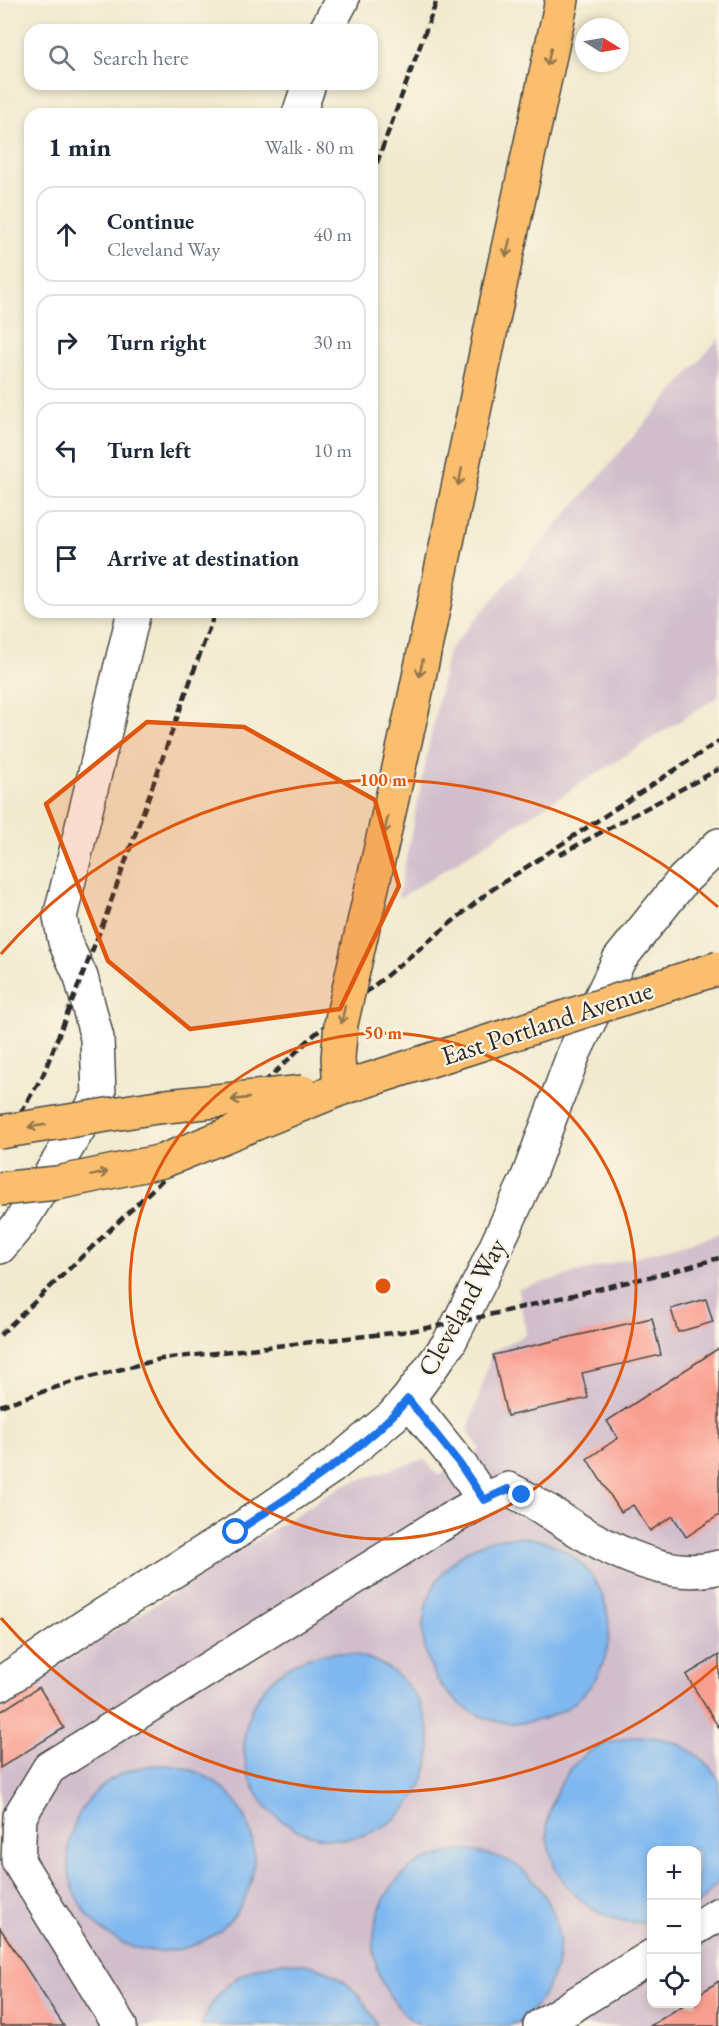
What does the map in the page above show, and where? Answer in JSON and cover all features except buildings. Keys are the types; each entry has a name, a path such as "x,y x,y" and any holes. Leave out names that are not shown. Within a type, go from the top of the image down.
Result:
{"main road":[{"path":"340,1089 338,1058 341,1024 413,706 499,287 562,0"},
{"name":"East Portland Avenue","path":"0,1189 57,1183 163,1161 340,1089 719,968"},
{"name":"East Portland Avenue","path":"0,1132 157,1107 340,1089"}],"street":[{"path":"329,24 342,0"},
{"path":"301,108 307,90"},
{"path":"0,1247 20,1223 99,1096 97,1038 81,977 65,942 60,917 133,618"},
{"name":"Cleveland Way","path":"0,1684 87,1625 236,1532 333,1466 393,1416 408,1399 449,1342 482,1277 528,1177 574,1053 619,960 683,880 719,846"},
{"path":"408,1399 459,1463 484,1500"},
{"path":"120,2026 18,1861 20,1816 49,1768 433,1529 508,1489 522,1495 588,1536 630,1556 669,1568 704,1572 719,1567"},
{"path":"701,1925 719,1914"},
{"path":"540,2026 647,1959"}],"highlighted area":[{"path":"147,722 244,727 375,800 399,886 340,1009 190,1029 108,961 46,804"}],"shaded area":[{"path":"719,338 719,696 398,899 448,651"},
{"path":"719,1234 719,2026 0,2026 0,1703 343,1485 424,1459 438,1476 480,1449 468,1431 492,1352 526,1334 518,1289"}],"water":[{"path":"516,1537 552,1544 582,1564 602,1594 609,1630 602,1666 582,1696 552,1716 516,1723 480,1716 450,1696 430,1666 423,1630 430,1594 450,1564 480,1544"},
{"path":"337,1653 373,1660 403,1680 423,1710 430,1746 423,1782 403,1812 373,1832 337,1839 301,1832 271,1812 251,1782 244,1746 251,1710 271,1680 301,1660"},
{"path":"637,1736 674,1742 703,1761 719,1780 719,1881 701,1901 701,1846 647,1846 647,1922 616,1919 585,1904 561,1878 548,1844 550,1808 560,1785 582,1757 608,1743"},
{"path":"161,1765 197,1772 227,1792 247,1822 254,1858 247,1894 227,1924 197,1944 161,1951 125,1944 95,1924 75,1894 68,1858 75,1822 95,1792 125,1772"},
{"path":"463,1850 499,1857 519,1867 540,1888 554,1916 559,1946 558,1961 553,1975 531,2011 518,2022 510,2025 424,2026 419,2024 406,2016 396,2004 383,1985 377,1968 374,1932 385,1898 395,1883 408,1870 421,1862"},
{"path":"285,1962 313,1966 344,1981 367,2006 377,2026 201,2026 210,2007 229,1984 256,1968"}],"railway":[{"path":"378,160 437,0"},
{"path":"0,1148 43,1075 104,921 213,618"},
{"path":"0,1335 315,1034 490,891 719,741"},
{"path":"559,855 719,769"},
{"path":"0,1406 75,1381 161,1359 410,1331 459,1322 670,1272 719,1258"}],"route":[{"path":"236,1532 333,1466 393,1416 408,1399 459,1463 484,1500 508,1489 522,1495"}]}
